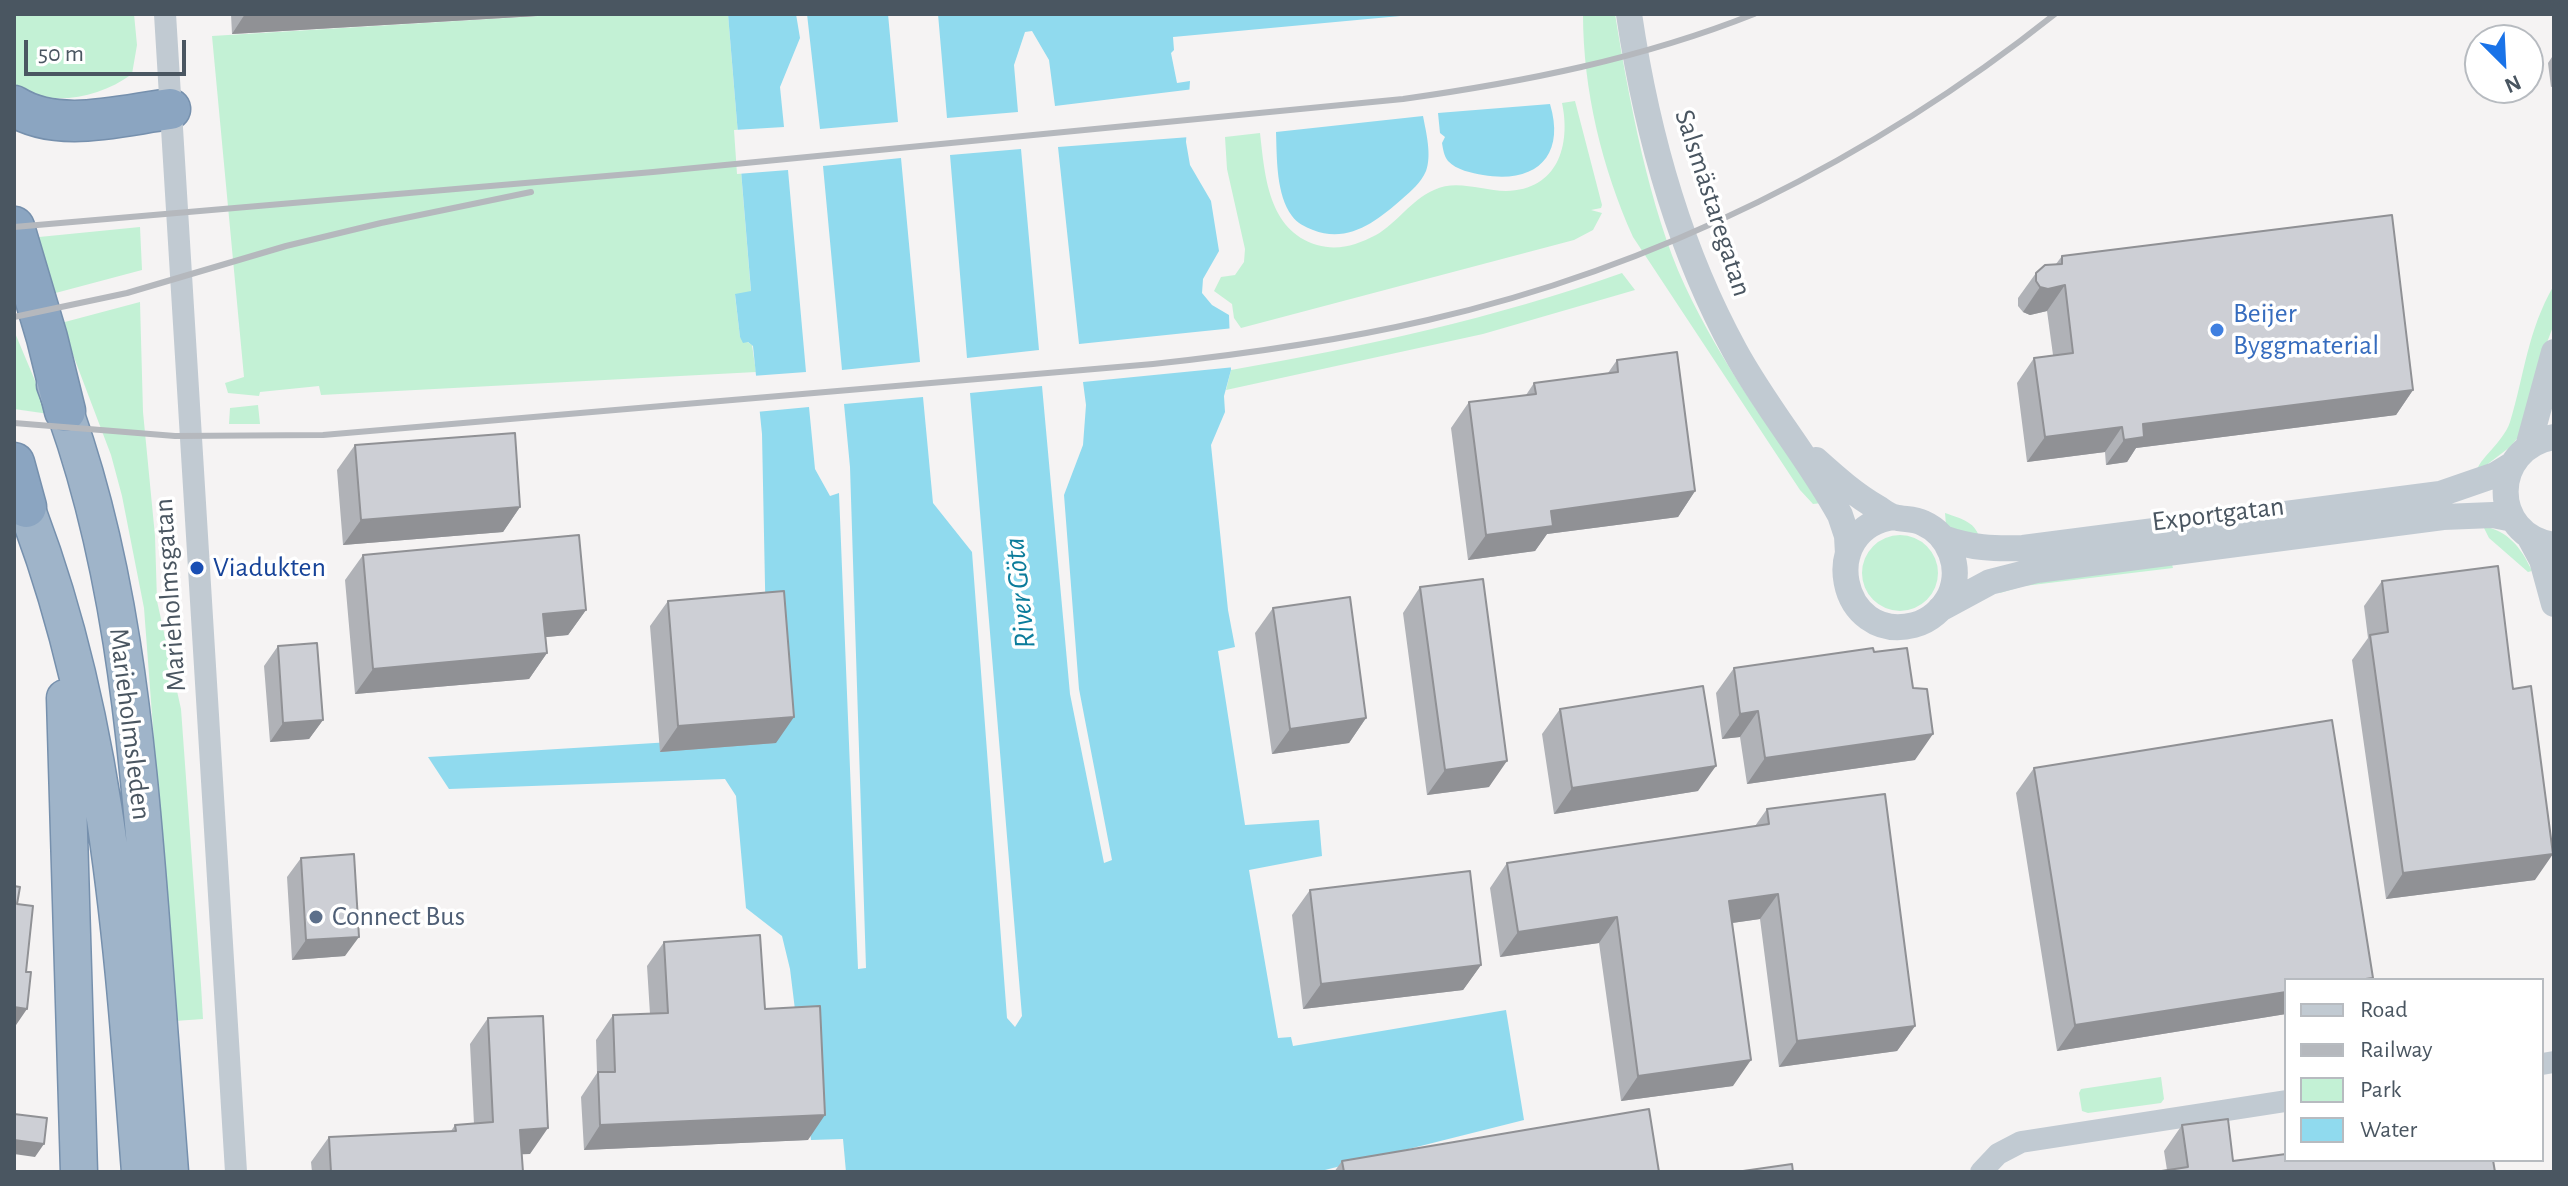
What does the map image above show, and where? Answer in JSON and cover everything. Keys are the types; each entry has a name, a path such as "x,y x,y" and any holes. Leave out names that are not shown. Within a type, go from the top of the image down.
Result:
{"highway":[{"path":"14,106 27,114 59,120 95,119 170,109"},
{"path":"14,227 65,411"},
{"name":"Marieholmsleden","path":"14,291 65,411 88,485 109,573 127,677 141,791 170,1172"},
{"path":"14,463 20,493"},
{"name":"Marieholmsleden","path":"20,493 72,644 106,815 124,977 140,1172"},
{"path":"57,600 67,713 79,1172"}],"street":[{"name":"Marieholmsgatan","path":"165,14 236,1172"},
{"name":"Salsmästaregatan","path":"1629,14 1658,148 1688,246 1719,321 1737,354 1840,515 1847,536 1848,554"},
{"path":"2554,352 2520,456 2505,491 2521,528 2542,560 2554,604"},
{"name":"Exportgatan","path":"1894,517 1923,522 1943,538 1986,550 2023,548 2440,494 2495,475 2520,456 2554,437"},
{"name":"Salsmästaregatan","path":"1794,440 1854,493 1894,517"},
{"name":"Exportgatan","path":"1848,554 1844,575 1856,607 1869,618 1885,625 1902,627 1919,624 1990,582 2037,570 2443,517 2493,515 2554,545"},
{"path":"1848,554 1855,540 1866,529 1894,517"},
{"path":"1940,609 1952,589 1955,574 1953,559 1943,538"},
{"path":"1981,1172 1998,1154 2021,1142 2284,1101"}],"green space":[{"path":"14,14 134,14 137,45 132,74 105,89 75,97 44,97 14,89"},
{"path":"571,14 728,14 751,292 735,295 740,337 752,345 756,372 321,395 319,386 260,392 259,396 228,393 225,383 244,377 212,36"},
{"path":"1583,14 1615,14 1651,188 1685,286 1731,371 1822,503 1813,504 1800,490 1633,237 1612,184 1596,128 1586,71"},
{"path":"1575,101 1602,205 1591,210 1602,213 1593,230 1574,240 1241,328 1234,318 1232,304 1214,291 1221,277 1235,275 1244,262 1245,249 1227,169 1225,137 1260,133 1272,200 1288,227 1301,238 1317,245 1340,247 1376,235 1418,200 1443,187 1461,185 1506,191 1524,189 1538,183 1549,174 1562,149 1562,103"},
{"path":"140,227 142,270 48,295 29,238"},
{"path":"1622,273 1635,290 1483,334 1226,390 1231,370 1429,330 1526,304"},
{"path":"2554,285 2554,324 2521,434 2510,447 2476,473 2507,430 2532,336"},
{"path":"140,302 143,412 155,536 157,601 181,709 203,1019 175,1021 144,608 111,455 61,323"},
{"path":"15,333 49,414 14,409"},
{"path":"258,405 260,424 229,424 230,408"},
{"path":"1945,513 1972,525 1980,541 1946,525"},
{"path":"2483,526 2513,541 2532,571 2528,572 2489,538"},
{"path":"1908,535 1921,541 1932,552 1938,573 1936,588 1921,605 1908,611 1892,611 1879,605 1864,588 1862,565 1868,552 1885,537"},
{"path":"2171,561 2173,568 2024,586 2000,593 1999,589"},
{"path":"2161,1077 2164,1099 2161,1103 2088,1113 2082,1111 2081,1089"}],"water":[{"name":"River Göta","path":"728,14 1422,14 1173,37 1174,50 1171,53 1177,83 1190,81 1186,142 1190,165 1211,201 1219,251 1203,279 1202,293 1212,305 1229,315 1231,370 1224,396 1225,412 1211,445 1228,610 1235,647 1218,651 1245,825 1319,820 1322,856 1249,870 1278,1038 1291,1037 1293,1046 1506,1010 1524,1120 1317,1172 846,1172 843,1139 811,1140 790,969 782,936 746,908 736,796 725,779 449,789 428,757 768,736 762,434 753,346 743,343 740,337 735,294 751,291"},
{"path":"1550,104 1554,139 1542,163 1531,170 1501,177 1469,172 1448,161 1438,113"},
{"path":"1423,116 1428,151 1426,171 1416,186 1382,215 1361,228 1338,234 1310,229 1292,216 1280,187 1276,132"}],"pier":[{"path":"796,14 807,14 820,129 898,122 888,14 938,14 947,118 1018,112 1014,65 1025,32 1032,31 1049,60 1055,106 1194,89 1190,137 1058,147 1079,344 1234,328 1235,367 1083,382 1086,405 1083,445 1064,495 1079,689 1112,860 1104,863 1070,694 1042,386 970,393 1022,1016 1015,1027 1007,1018 972,552 933,503 923,397 844,404 850,467 866,968 858,969 839,493 830,496 815,469 809,407 756,412 752,376 806,372 788,170 737,174 734,130 784,127 780,87 800,38","holes":["1021,149 1039,350 967,358 950,155","901,158 920,362 842,370 823,166"]}],"building":[{"name":"Beijer Byggmaterial","path":"2392,215 2413,390 2143,424 2144,437 2124,440 2122,427 2045,437 2034,358 2073,353 2065,285 2048,289 2040,287 2036,281 2036,273 2045,265 2062,264 2062,256"},
{"path":"1677,352 1695,491 1551,511 1553,526 1486,535 1469,402 1536,394 1534,383 1618,372 1617,360"},
{"path":"515,433 520,507 361,520 355,445"},
{"path":"579,535 586,610 543,614 547,653 373,669 363,555"},
{"path":"2498,566 2513,689 2531,686 2553,854 2403,873 2370,635 2388,632 2382,581"},
{"path":"1483,579 1507,761 1445,770 1420,587"},
{"path":"784,591 794,717 678,726 668,601"},
{"path":"1350,597 1366,718 1290,729 1273,608"},
{"path":"317,643 323,720 283,723 278,646"},
{"path":"1873,648 1874,652 1907,648 1913,688 1927,689 1933,734 1765,758 1758,711 1740,714 1734,668"},
{"path":"1703,686 1716,766 1572,788 1560,709"},
{"path":"2332,720 2373,978 2284,978 2284,992 2075,1025 2034,768"},
{"path":"1885,794 1915,1026 1797,1041 1778,894 1729,901 1751,1060 1638,1076 1617,917 1518,932 1507,863 1769,824 1767,809"},
{"path":"354,854 359,937 306,940 301,858"},
{"path":"1470,871 1481,965 1321,984 1310,890"},
{"path":"14,886 20,887 17,904 33,906 26,972 31,972 27,1009 14,1007"},
{"path":"760,935 765,1009 820,1006 825,1115 600,1125 598,1072 615,1072 613,1015 668,1013 664,942"},
{"path":"543,1016 548,1128 520,1130 523,1172 331,1172 329,1137 456,1131 455,1125 493,1122 488,1018"},
{"path":"1649,1109 1659,1172 1344,1172 1342,1161"},
{"path":"14,1114 47,1118 44,1144 14,1140"},
{"path":"2228,1119 2233,1161 2284,1154 2284,1162 2493,1162 2495,1172 2155,1172 2188,1167 2182,1125"},
{"path":"1792,1164 1793,1172 1736,1172"}],"railway":[{"path":"14,227 653,172 1403,99 1581,67 1668,44 1754,14"},
{"path":"14,423 175,436 323,435 1153,364 1291,346 1394,328 1513,298 1596,271 1678,239 1758,202 1912,116 1985,67 2055,14"},
{"path":"14,317 127,293 286,246 381,223 531,192"}],"place":[{"name":"Beijer Byggmaterial","path":"2217,330"},
{"name":"Viadukten","path":"197,568"},
{"name":"Connect Bus","path":"316,917"}]}
